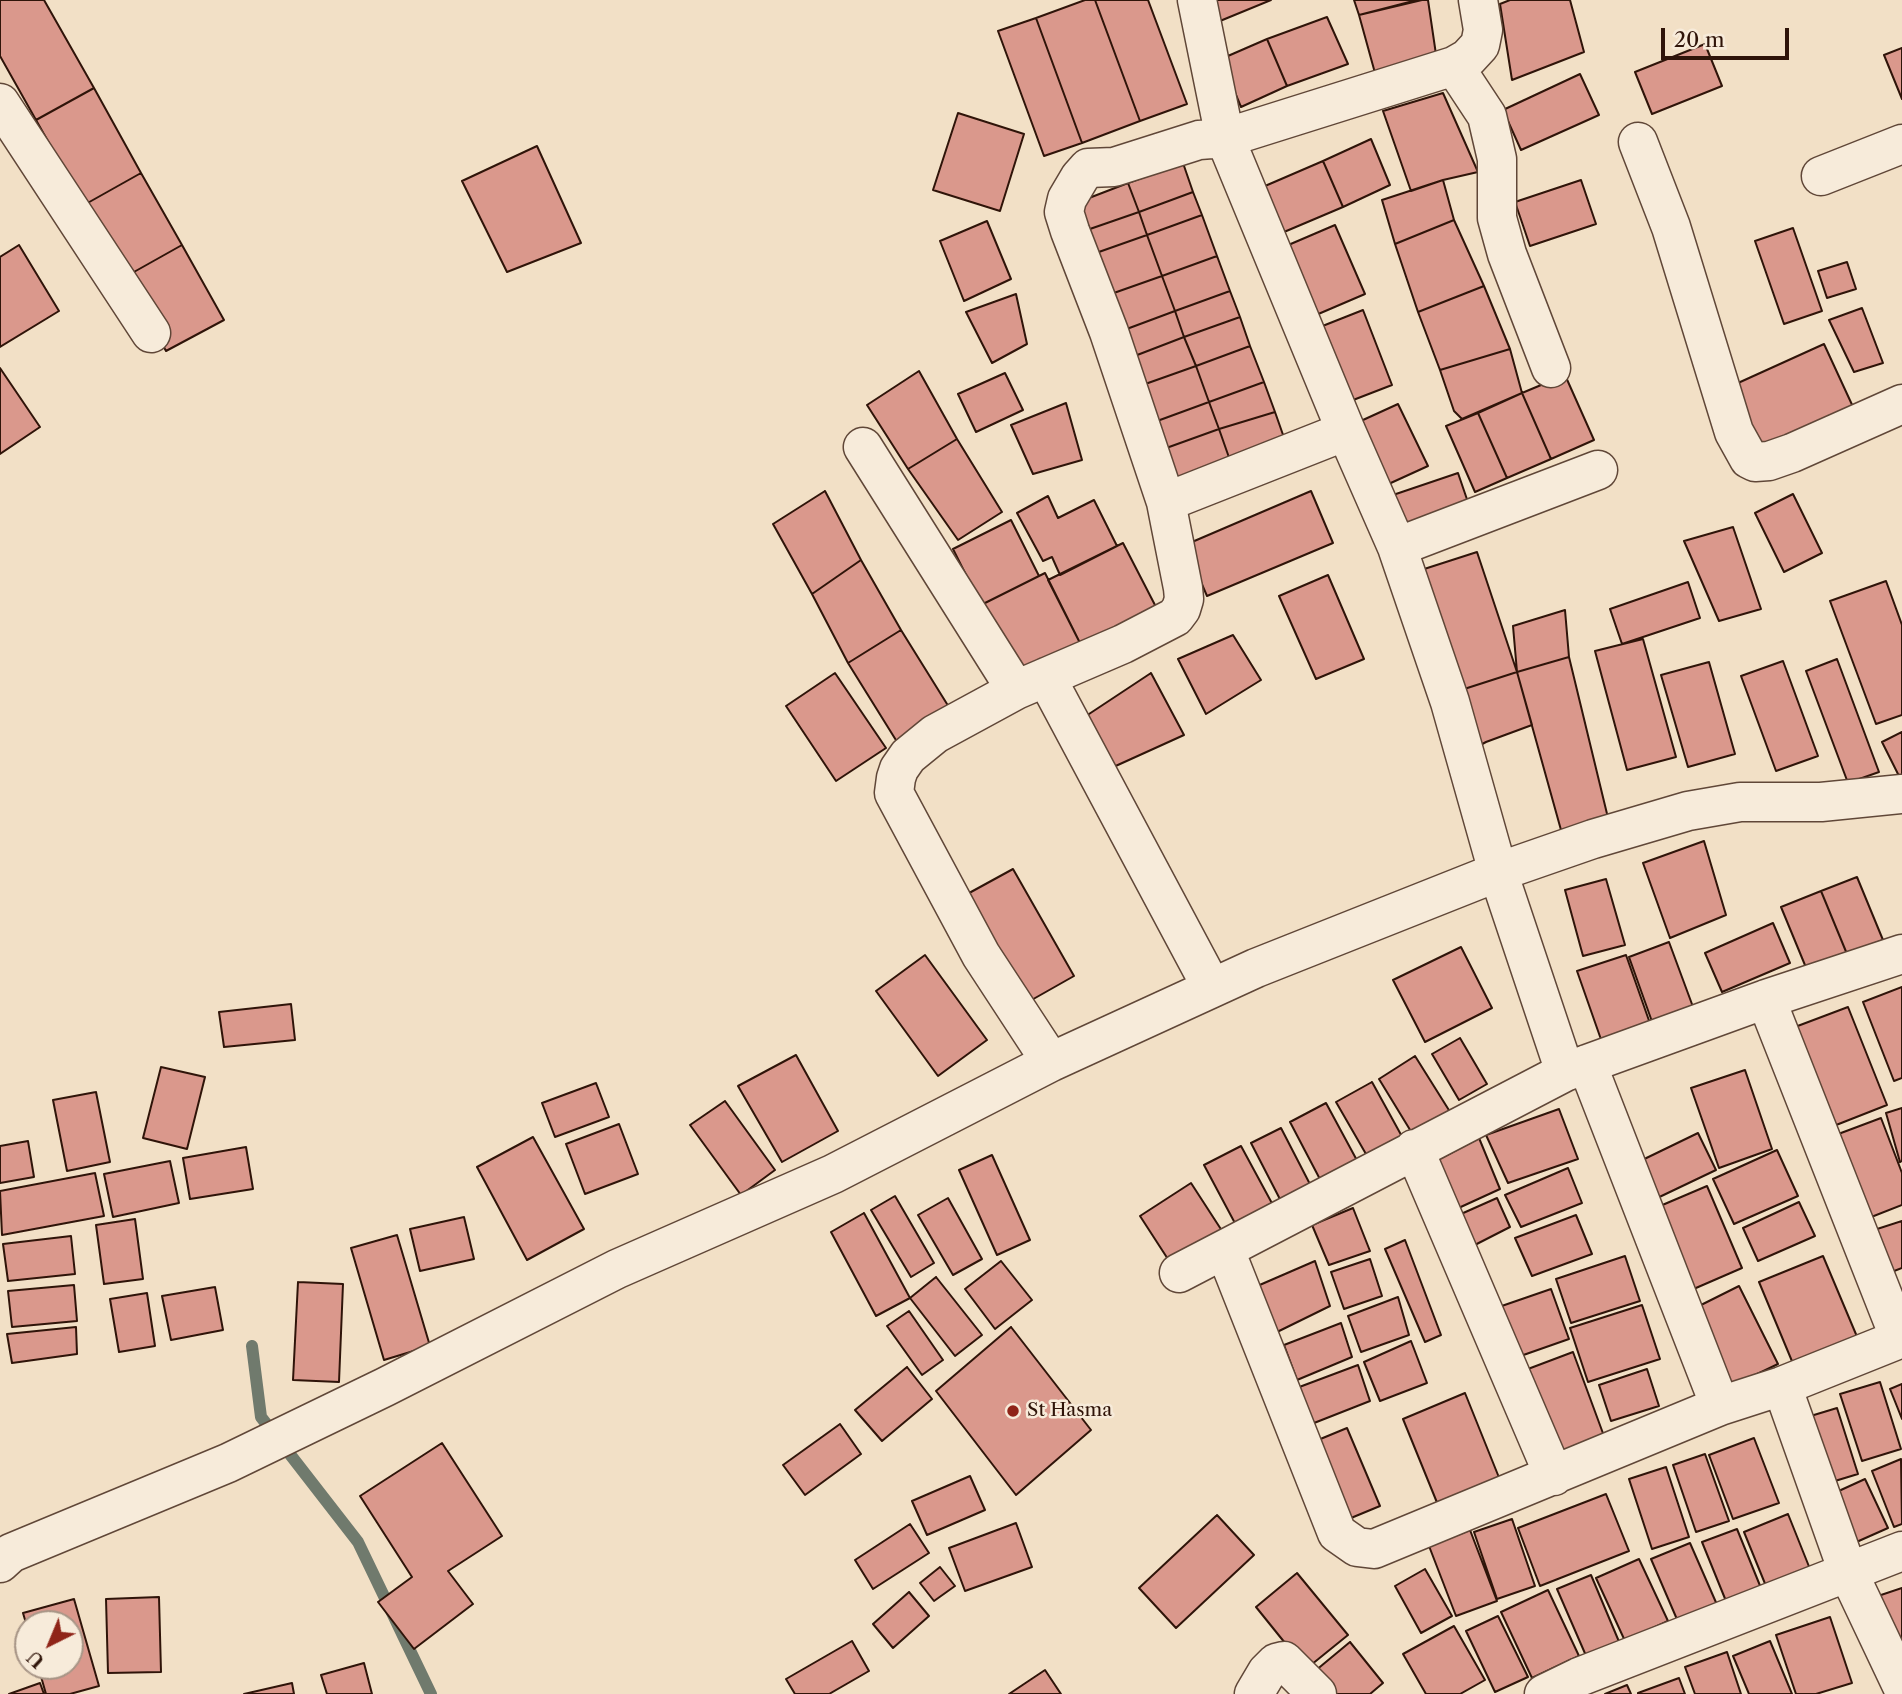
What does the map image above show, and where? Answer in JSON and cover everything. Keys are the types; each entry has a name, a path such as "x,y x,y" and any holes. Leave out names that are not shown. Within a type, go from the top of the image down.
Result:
{"street":[{"path":"1197,0 1225,138 1397,547 1450,702 1498,872 1576,1068 1720,1406"},
{"path":"1051,1062 981,955 894,793 899,769 908,756 935,734 1031,683 1156,628 1175,617 1184,599 1166,502 1109,332 1064,212 1071,191 1088,168 1114,167 1199,140 1225,138 1454,66 1468,58 1480,45 1483,30 1478,0"},
{"path":"1454,66 1487,116 1497,159 1497,218 1507,254 1551,369"},
{"path":"0,103 151,333"},
{"path":"1639,142 1671,227 1734,432 1749,459 1755,462 1769,461 1792,453 1902,404"},
{"path":"1821,176 1902,144"},
{"path":"1166,502 1346,431"},
{"path":"863,447 1031,683 1212,988"},
{"path":"1397,547 1598,470"},
{"path":"4,1547 228,1463 617,1269 833,1174 1051,1062 1256,968 1498,872 1593,839 1688,811 1740,802 1821,802 1902,794"},
{"path":"1179,1273 1414,1149 1576,1068 1766,999 1902,954"},
{"path":"1225,1250 1337,1533 1357,1547 1374,1549 1720,1406 1782,1386 1901,1338 1766,999"},
{"path":"1414,1149 1553,1476"},
{"path":"1782,1386 1848,1572 1902,1686"},
{"path":"1545,1694 1579,1677 1902,1551"},
{"path":"1254,1694 1272,1667 1284,1661 1317,1694"}],"building":[{"path":"0,0 44,0 94,88 36,120 0,56"},
{"path":"1085,0 1095,0 1140,121 1082,143 1036,18"},
{"path":"1095,0 1148,0 1187,104 1140,121"},
{"path":"1210,0 1271,0 1220,21"},
{"path":"1354,0 1422,0 1359,15"},
{"path":"1417,0 1428,0 1438,68 1375,73 1359,15"},
{"path":"1510,0 1570,0 1584,52 1512,80 1500,4"},
{"path":"1327,17 1348,64 1287,86 1267,39"},
{"path":"1036,18 1082,143 1044,156 998,31"},
{"path":"1267,39 1287,86 1241,107 1221,59"},
{"path":"1705,44 1722,86 1652,114 1635,72"},
{"path":"1902,48 1902,99 1884,55"},
{"path":"1580,74 1599,115 1521,150 1503,110"},
{"path":"94,88 141,173 84,205 36,120"},
{"path":"1443,93 1478,172 1411,191 1383,111"},
{"path":"958,113 1024,134 1000,211 933,190"},
{"path":"1371,139 1390,185 1343,207 1323,161"},
{"path":"537,146 581,243 507,272 462,181"},
{"path":"1323,161 1343,207 1284,232 1265,186"},
{"path":"1183,163 1193,192 1139,212 1128,183"},
{"path":"141,173 182,245 125,277 84,205"},
{"path":"1443,180 1454,220 1395,244 1382,200"},
{"path":"1581,180 1596,224 1530,246 1515,202"},
{"path":"1128,183 1139,212 1087,230 1076,203"},
{"path":"1193,192 1202,215 1147,235 1139,212"},
{"path":"1139,212 1147,235 1096,253 1087,230"},
{"path":"1202,215 1217,256 1162,276 1147,235"},
{"path":"1454,220 1484,286 1418,312 1395,244"},
{"path":"987,221 1011,279 964,301 940,241"},
{"path":"1335,225 1365,294 1316,315 1286,246"},
{"path":"1793,228 1822,311 1784,324 1755,241"},
{"path":"1147,235 1162,276 1111,294 1096,253"},
{"path":"19,245 59,311 0,347 0,257"},
{"path":"182,245 224,320 166,351 125,277"},
{"path":"1217,256 1230,291 1175,311 1162,276"},
{"path":"1847,262 1856,289 1827,298 1818,271"},
{"path":"1162,276 1175,311 1124,330 1111,294"},
{"path":"1484,286 1510,349 1440,370 1418,312"},
{"path":"1230,291 1240,317 1184,337 1175,311"},
{"path":"1016,294 1027,344 992,363 966,312"},
{"path":"1862,308 1883,363 1854,372 1829,320"},
{"path":"1363,310 1392,385 1348,402 1320,327"},
{"path":"1175,311 1184,337 1132,357 1124,330"},
{"path":"1240,317 1250,346 1196,366 1184,337"},
{"path":"1184,337 1196,366 1134,388 1132,357"},
{"path":"1824,344 1854,409 1757,452 1727,388"},
{"path":"1250,346 1264,382 1209,402 1196,366"},
{"path":"1510,349 1522,393 1462,419 1454,411 1440,370"},
{"path":"1196,366 1209,402 1149,424 1134,388"},
{"path":"0,368 40,427 0,454"},
{"path":"919,371 957,439 908,469 867,405"},
{"path":"1005,373 1023,410 976,432 958,394"},
{"path":"1565,375 1594,440 1551,459 1522,393"},
{"path":"1264,382 1275,412 1219,429 1209,402"},
{"path":"1522,393 1551,459 1507,478 1478,413"},
{"path":"1209,402 1219,429 1158,451 1149,424"},
{"path":"1066,403 1082,460 1033,474 1011,425"},
{"path":"1398,404 1428,466 1382,487 1352,425"},
{"path":"1275,412 1288,449 1232,466 1219,429"},
{"path":"1478,413 1507,478 1475,492 1446,426"},
{"path":"1219,429 1232,466 1172,487 1158,451"},
{"path":"957,439 1002,512 958,540 908,469"},
{"path":"1458,473 1472,514 1406,537 1390,496"},
{"path":"825,491 861,560 812,594 773,524"},
{"path":"1311,491 1333,543 1207,596 1185,545"},
{"path":"1793,494 1822,553 1784,572 1755,513"},
{"path":"1048,496 1058,518 1094,500 1117,546 1060,575 1052,557 1043,561 1017,513"},
{"path":"1011,520 1039,576 981,605 953,549"},
{"path":"1733,527 1761,609 1719,621 1684,541"},
{"path":"1123,543 1156,607 1081,645 1048,580"},
{"path":"1477,552 1517,672 1458,691 1418,571"},
{"path":"861,560 901,630 848,663 812,594"},
{"path":"1045,573 1081,645 1017,676 981,605"},
{"path":"1328,575 1364,659 1316,679 1279,596"},
{"path":"1886,581 1902,625 1902,715 1876,724 1830,601"},
{"path":"1688,582 1700,618 1622,644 1610,609"},
{"path":"1565,610 1569,657 1517,672 1513,626"},
{"path":"901,630 952,712 899,745 848,663"},
{"path":"1233,635 1261,680 1206,714 1178,659"},
{"path":"1643,639 1676,757 1627,770 1595,651"},
{"path":"1569,657 1609,822 1561,830 1517,672"},
{"path":"1837,659 1879,772 1848,783 1806,671"},
{"path":"1783,661 1818,756 1776,771 1741,676"},
{"path":"1709,662 1735,754 1688,767 1661,675"},
{"path":"1517,672 1532,725 1475,748 1458,691"},
{"path":"835,673 886,748 836,781 786,706"},
{"path":"1151,673 1184,735 1109,769 1086,716"},
{"path":"1902,732 1902,782 1882,742"},
{"path":"1704,841 1726,915 1670,938 1643,863"},
{"path":"1013,869 1074,976 1021,1006 960,898"},
{"path":"1857,877 1883,940 1847,954 1821,891"},
{"path":"1606,879 1625,945 1583,956 1565,890"},
{"path":"1821,891 1847,954 1807,970 1781,907"},
{"path":"1773,923 1790,963 1722,992 1705,953"},
{"path":"1669,942 1696,1015 1655,1030 1629,957"},
{"path":"1461,947 1492,1008 1425,1042 1393,980"},
{"path":"925,955 987,1040 938,1076 876,991"},
{"path":"1626,955 1653,1032 1604,1048 1577,971"},
{"path":"1902,987 1902,1078 1894,1081 1863,1002"},
{"path":"291,1004 295,1040 224,1047 219,1012"},
{"path":"1848,1007 1887,1105 1826,1129 1787,1030"},
{"path":"1460,1038 1487,1084 1459,1100 1432,1054"},
{"path":"796,1055 838,1131 782,1162 738,1086"},
{"path":"1415,1056 1452,1115 1415,1138 1379,1079"},
{"path":"161,1067 205,1077 187,1149 143,1138"},
{"path":"1745,1070 1772,1149 1719,1168 1691,1088"},
{"path":"1372,1082 1405,1142 1370,1161 1336,1102"},
{"path":"596,1083 609,1117 555,1137 542,1103"},
{"path":"96,1092 110,1162 67,1171 53,1100"},
{"path":"725,1101 775,1170 741,1195 690,1125"},
{"path":"1326,1103 1360,1166 1323,1185 1290,1122"},
{"path":"1902,1108 1902,1161 1900,1162 1886,1113"},
{"path":"1559,1109 1578,1159 1508,1183 1486,1135"},
{"path":"1881,1118 1902,1173 1902,1205 1856,1223 1825,1139"},
{"path":"619,1124 638,1174 585,1194 566,1144"},
{"path":"1281,1128 1314,1192 1284,1207 1251,1143"},
{"path":"1698,1133 1716,1170 1651,1201 1634,1164"},
{"path":"533,1137 584,1229 527,1260 477,1167"},
{"path":"1479,1138 1500,1189 1452,1211 1430,1164"},
{"path":"28,1141 34,1177 0,1183 0,1146"},
{"path":"1241,1146 1274,1207 1237,1227 1204,1165"},
{"path":"246,1147 253,1189 190,1199 183,1158"},
{"path":"1777,1150 1798,1196 1734,1224 1713,1179"},
{"path":"992,1155 1030,1240 997,1255 959,1170"},
{"path":"170,1161 179,1203 113,1217 104,1174"},
{"path":"1568,1168 1582,1203 1521,1227 1505,1195"},
{"path":"95,1173 104,1216 2,1235 0,1191"},
{"path":"1191,1183 1226,1237 1175,1270 1140,1216"},
{"path":"1707,1186 1742,1268 1689,1291 1653,1209"},
{"path":"895,1196 934,1263 911,1277 871,1210"},
{"path":"948,1198 982,1259 953,1275 918,1215"},
{"path":"1497,1198 1510,1227 1465,1250 1452,1218"},
{"path":"1799,1202 1815,1236 1758,1261 1743,1228"},
{"path":"1353,1208 1370,1251 1329,1265 1312,1225"},
{"path":"864,1213 910,1298 876,1316 831,1232"},
{"path":"1576,1215 1592,1254 1532,1276 1515,1238"},
{"path":"464,1217 474,1259 420,1271 410,1229"},
{"path":"135,1219 143,1279 104,1284 96,1225"},
{"path":"1902,1221 1902,1268 1889,1273 1874,1230"},
{"path":"397,1235 430,1346 384,1360 351,1248"},
{"path":"71,1236 75,1274 8,1281 3,1244"},
{"path":"1405,1240 1441,1335 1425,1342 1385,1249"},
{"path":"1625,1256 1640,1301 1571,1323 1556,1279"},
{"path":"1823,1256 1858,1339 1794,1366 1759,1282"},
{"path":"1370,1259 1382,1296 1344,1309 1331,1272"},
{"path":"1001,1261 1032,1300 995,1329 965,1289"},
{"path":"1315,1261 1330,1306 1275,1333 1255,1287"},
{"path":"936,1277 982,1335 955,1356 910,1298"},
{"path":"298,1282 343,1284 339,1382 293,1380"},
{"path":"74,1285 77,1321 12,1327 8,1291"},
{"path":"1739,1286 1778,1364 1728,1388 1689,1311"},
{"path":"215,1287 223,1330 171,1340 162,1296"},
{"path":"1551,1289 1569,1339 1512,1359 1493,1309"},
{"path":"147,1293 155,1346 119,1352 110,1299"},
{"path":"1398,1297 1409,1335 1361,1352 1348,1316"},
{"path":"1642,1305 1660,1359 1588,1382 1570,1328"},
{"path":"909,1311 943,1360 922,1375 887,1326"},
{"path":"1341,1323 1352,1357 1297,1380 1284,1345"},
{"path":"76,1327 77,1354 12,1363 7,1334"},
{"name":"St Hasma","path":"1011,1327 1091,1430 1016,1495 936,1391"},
{"path":"1411,1341 1427,1383 1380,1401 1364,1362"},
{"path":"1573,1352 1604,1436 1551,1455 1520,1372"},
{"path":"1358,1365 1370,1401 1309,1425 1294,1389"},
{"path":"907,1367 932,1399 882,1441 855,1410"},
{"path":"1647,1369 1659,1406 1611,1421 1599,1385"},
{"path":"1880,1382 1901,1449 1862,1461 1840,1394"},
{"path":"1902,1384 1902,1419 1890,1389"},
{"path":"1465,1393 1500,1480 1438,1505 1403,1419"},
{"path":"1837,1408 1858,1474 1825,1484 1804,1418"},
{"path":"840,1424 861,1454 805,1495 783,1465"},
{"path":"1347,1428 1380,1506 1351,1518 1318,1440"},
{"path":"1754,1438 1779,1503 1733,1519 1709,1455"},
{"path":"442,1443 502,1536 448,1571 473,1604 414,1649 378,1602 412,1577 360,1496"},
{"path":"1705,1454 1729,1521 1696,1532 1673,1465"},
{"path":"1901,1459 1902,1524 1894,1527 1872,1471"},
{"path":"1666,1467 1689,1537 1652,1549 1629,1479"},
{"path":"970,1476 985,1510 927,1535 912,1501"},
{"path":"1865,1479 1888,1528 1852,1544 1830,1495"},
{"path":"1606,1494 1629,1551 1540,1586 1518,1528"},
{"path":"1788,1514 1812,1574 1768,1591 1744,1532"},
{"path":"1217,1515 1254,1555 1176,1628 1139,1588"},
{"path":"1512,1519 1535,1586 1497,1599 1474,1532"},
{"path":"1016,1523 1032,1567 965,1591 949,1548"},
{"path":"910,1524 929,1553 873,1589 855,1560"},
{"path":"1737,1529 1763,1593 1728,1606 1702,1542"},
{"path":"1470,1530 1497,1601 1456,1616 1429,1546"},
{"path":"1690,1543 1718,1607 1679,1624 1651,1559"},
{"path":"1639,1559 1668,1621 1625,1641 1596,1578"},
{"path":"940,1567 955,1586 934,1601 920,1583"},
{"path":"1425,1569 1452,1616 1421,1633 1395,1586"},
{"path":"1297,1573 1348,1635 1306,1669 1256,1607"},
{"path":"1591,1575 1620,1644 1587,1658 1557,1589"},
{"path":"1902,1588 1902,1658 1875,1597"},
{"path":"1548,1590 1579,1656 1532,1678 1501,1612"},
{"path":"909,1592 929,1616 893,1648 873,1624"},
{"path":"159,1597 161,1672 108,1673 106,1599"},
{"path":"74,1599 77,1610 34,1610"},
{"path":"1498,1616 1528,1677 1495,1692 1466,1631"},
{"path":"1830,1617 1852,1683 1816,1694 1796,1694 1776,1635"},
{"path":"1454,1626 1485,1680 1460,1694 1426,1694 1403,1654"},
{"path":"84,1634 99,1686 70,1694 46,1694 42,1680 84,1680"},
{"path":"852,1641 869,1671 829,1694 795,1694 786,1679"},
{"path":"1770,1641 1792,1694 1749,1694 1733,1656"},
{"path":"1350,1642 1383,1683 1370,1694 1324,1694 1309,1676"},
{"path":"1727,1652 1741,1694 1695,1694 1685,1667"},
{"path":"364,1663 372,1694 327,1694 321,1675"},
{"path":"1045,1670 1061,1694 1009,1694"},
{"path":"1679,1678 1685,1694 1638,1694 1638,1693"},
{"path":"40,1683 44,1694 9,1694"},
{"path":"292,1683 294,1694 244,1694"},
{"path":"1627,1685 1631,1694 1605,1694"}],"waterway":[{"path":"252,1346 261,1417 358,1542 431,1694"}],"place":[{"name":"St Hasma","path":"1013,1411"}]}
